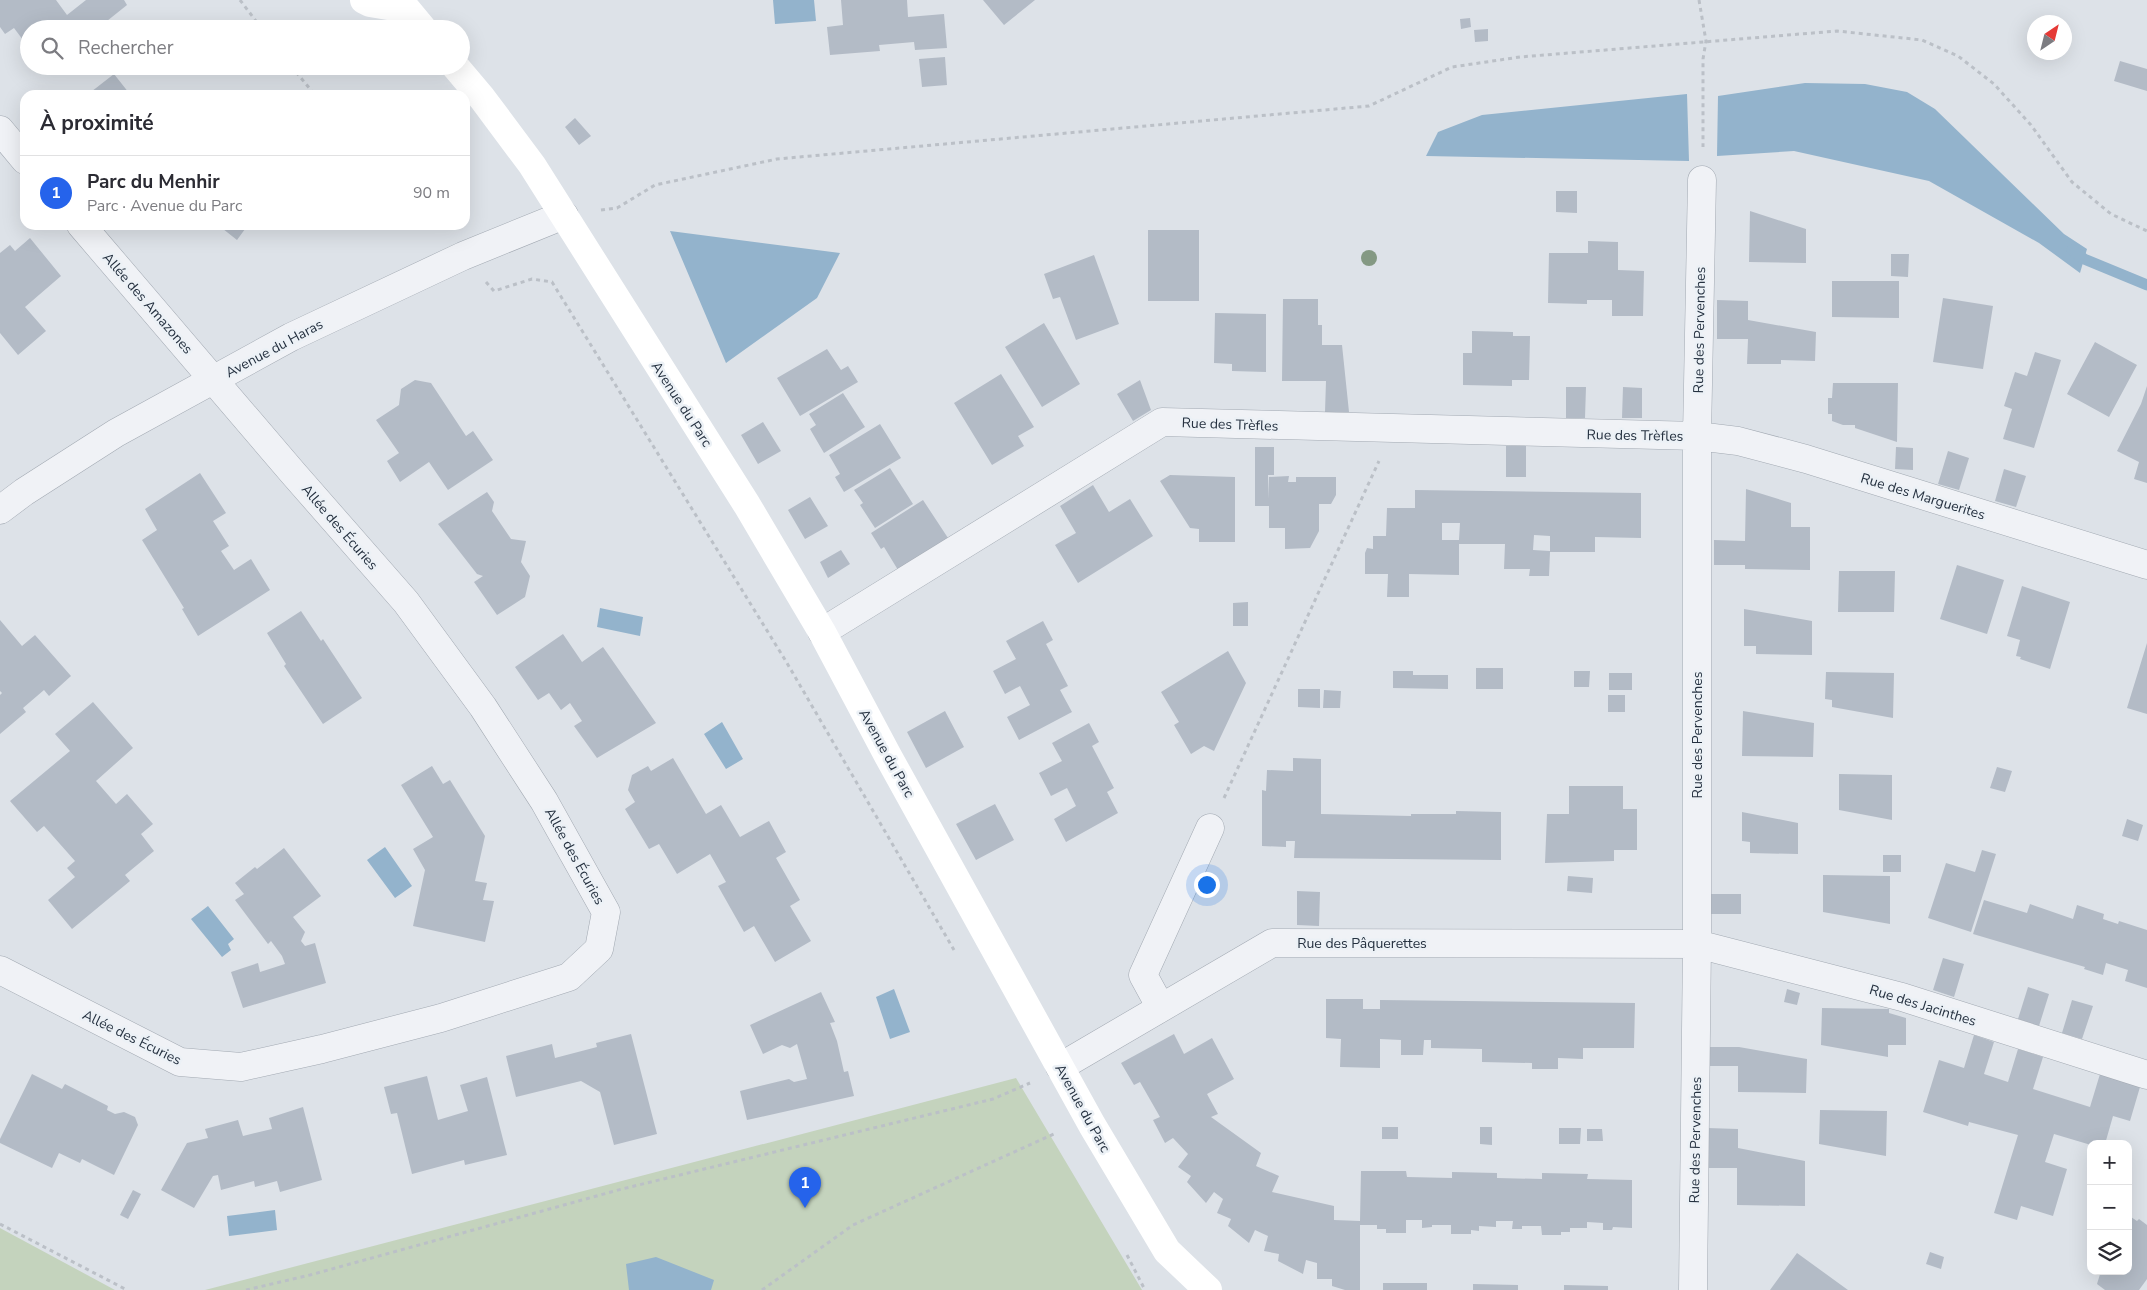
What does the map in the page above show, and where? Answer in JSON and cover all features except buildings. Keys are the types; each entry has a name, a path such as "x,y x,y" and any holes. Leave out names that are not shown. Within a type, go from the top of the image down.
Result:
{"street":[{"path":"364,0 409,13"},
{"name":"Avenue du Parc","path":"463,75 532,165 747,505 822,632 1092,1125 1167,1251 1208,1290"},
{"path":"0,130 20,154"},
{"name":"Rue des Pervenches","path":"1694,1290 1697,944 1697,436 1702,180"},
{"name":"Avenue du Haras","path":"0,510 24,492 116,433 290,337 463,256 564,216"},
{"name":"Allée des Amazones","path":"85,230 215,380"},
{"name":"Allée des Écuries","path":"0,970 180,1062 241,1068 441,1018 569,977 599,949 606,912 544,801 484,707 406,602 292,474 215,380"},
{"name":"Rue des Trèfles","path":"822,632 1162,422 1697,436"},
{"name":"Rue des Marguerites","path":"1697,436 1738,440 1806,459 2147,565"},
{"path":"1162,1008 1143,975 1210,828"},
{"name":"Rue des Pâquerettes","path":"1060,1067 1272,943 1697,944"},
{"name":"Rue des Jacinthes","path":"1697,944 1902,997 2147,1075"}],"path":[{"path":"240,0 255,20"},
{"path":"1699,0 1706,41 1702,180"},
{"path":"564,216 617,208 655,185 777,159 1369,106 1452,67 1520,58 1837,31 1922,40 1958,56 1994,84 2031,125 2072,182 2110,214 2147,231"},
{"path":"298,75 311,90"},
{"path":"463,256 494,291 532,279 552,282 787,663 956,954"},
{"path":"1210,828 1382,453 1380,428"},
{"path":"1026,1074 1035,1091"},
{"path":"246,1290 310,1275 622,1189 993,1099 1031,1082"},
{"path":"1052,1124 1061,1142"},
{"path":"762,1290 853,1225 1056,1133"},
{"path":"0,1224 127,1290"},
{"path":"1126,1254 1146,1290"}],"green space":[{"path":"1016,1078 1142,1290 205,1290"},
{"path":"0,1228 115,1290 0,1290"}],"water":[{"path":"773,0 814,0 816,21 775,24"},
{"path":"1805,83 1865,84 1907,92 1935,109 2064,234 2087,249 2080,273 2039,243 1929,181 1794,151 1717,156 1718,96"},
{"path":"1687,94 1689,161 1426,156 1438,132 1482,115"},
{"path":"670,231 840,253 817,298 726,363"},
{"path":"600,608 643,617 640,636 597,627"},
{"path":"722,722 743,759 726,769 704,734"},
{"path":"385,847 412,886 395,898 367,860"},
{"path":"208,906 234,939 228,944 231,950 222,957 191,919"},
{"path":"894,989 910,1032 890,1039 876,997"},
{"path":"275,1210 277,1230 229,1236 227,1216"},
{"path":"656,1257 714,1280 711,1290 629,1290 626,1264"}],"waterway":[{"path":"2072,250 2084,259 2147,285"}],"place":[{"name":"Parc du Menhir","path":"805,1208"}]}
